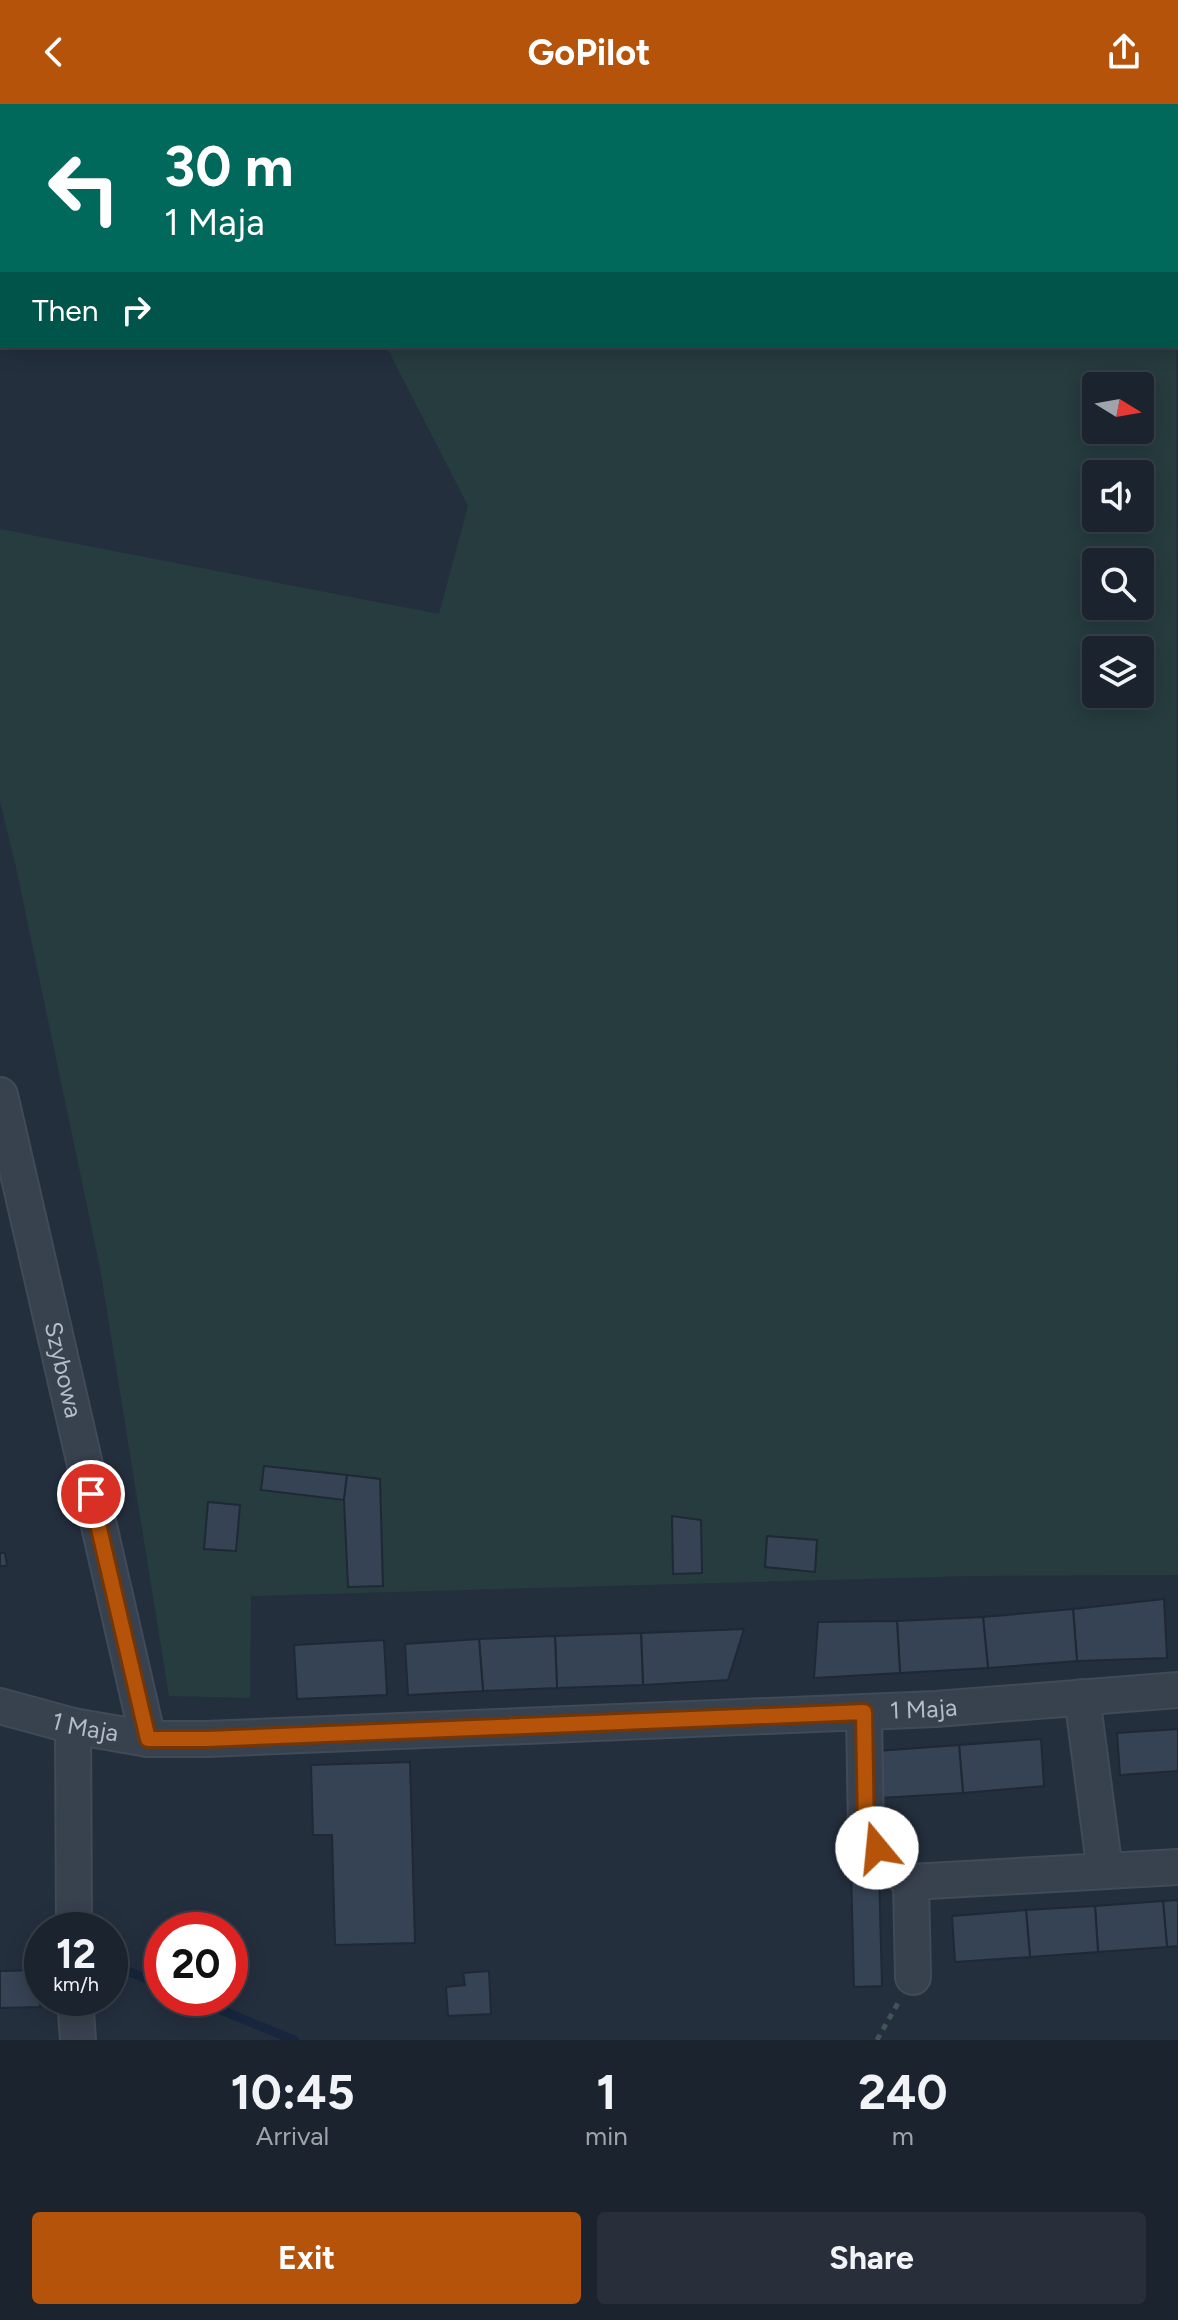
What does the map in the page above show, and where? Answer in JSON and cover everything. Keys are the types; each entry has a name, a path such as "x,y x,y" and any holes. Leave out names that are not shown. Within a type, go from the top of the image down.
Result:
{"street":[{"name":"Szybowa","path":"0,1095 148,1739"},
{"name":"1 Maja","path":"0,1706 73,1726 148,1739 207,1739 864,1712 1178,1690"},
{"path":"1082,1697 1105,1871"},
{"path":"864,1712 866,1834 888,1863 911,1882 1178,1867"},
{"path":"73,1726 74,1912"},
{"path":"911,1882 913,1977"},
{"path":"76,2016 78,2040"}],"path":[{"path":"877,2040 913,1977"}],"green space":[{"path":"387,348 1176,348 1178,1575 972,1576 251,1596 250,1698 169,1696 100,1268 0,802 0,529 439,614 468,506"}],"building":[{"path":"264,1466 347,1475 344,1500 261,1490"},
{"path":"347,1475 380,1479 383,1586 348,1587 344,1500"},
{"path":"208,1502 240,1505 236,1551 204,1549"},
{"path":"672,1516 701,1520 702,1573 673,1574"},
{"path":"767,1536 817,1540 815,1572 765,1567"},
{"path":"0,1553 5,1553 7,1566 0,1566"},
{"path":"1164,1599 1167,1658 1077,1661 1073,1609"},
{"path":"1073,1609 1077,1661 988,1668 983,1617"},
{"path":"983,1617 988,1668 900,1673 897,1621"},
{"path":"897,1621 900,1673 814,1678 818,1622"},
{"path":"744,1629 728,1680 643,1685 641,1633"},
{"path":"641,1633 643,1685 557,1688 555,1636"},
{"path":"555,1636 557,1688 483,1691 479,1639"},
{"path":"479,1639 483,1691 408,1695 405,1644"},
{"path":"384,1640 387,1695 297,1699 294,1645"},
{"path":"1178,1729 1178,1771 1120,1775 1117,1733"},
{"path":"1041,1739 1044,1786 963,1793 959,1745"},
{"path":"959,1745 963,1793 880,1798 877,1751"},
{"path":"410,1762 415,1943 335,1945 332,1835 313,1835 311,1765"},
{"path":"851,1870 879,1870 882,1986 854,1987"},
{"path":"1178,1900 1178,1946 1167,1947 1163,1901"},
{"path":"1163,1901 1167,1947 1098,1952 1095,1906"},
{"path":"1095,1906 1098,1952 1030,1957 1026,1910"},
{"path":"1026,1910 1030,1957 955,1962 952,1916"},
{"path":"24,1970 24,2007 0,2008 0,1971"},
{"path":"489,1971 491,2014 448,2016 446,1987 465,1985 463,1973"}],"waterway":[{"path":"128,1971 144,1978"},
{"path":"236,2016 294,2040"}],"route":[{"path":"91,1494 148,1739 864,1712 866,1834 877,1848"}]}
